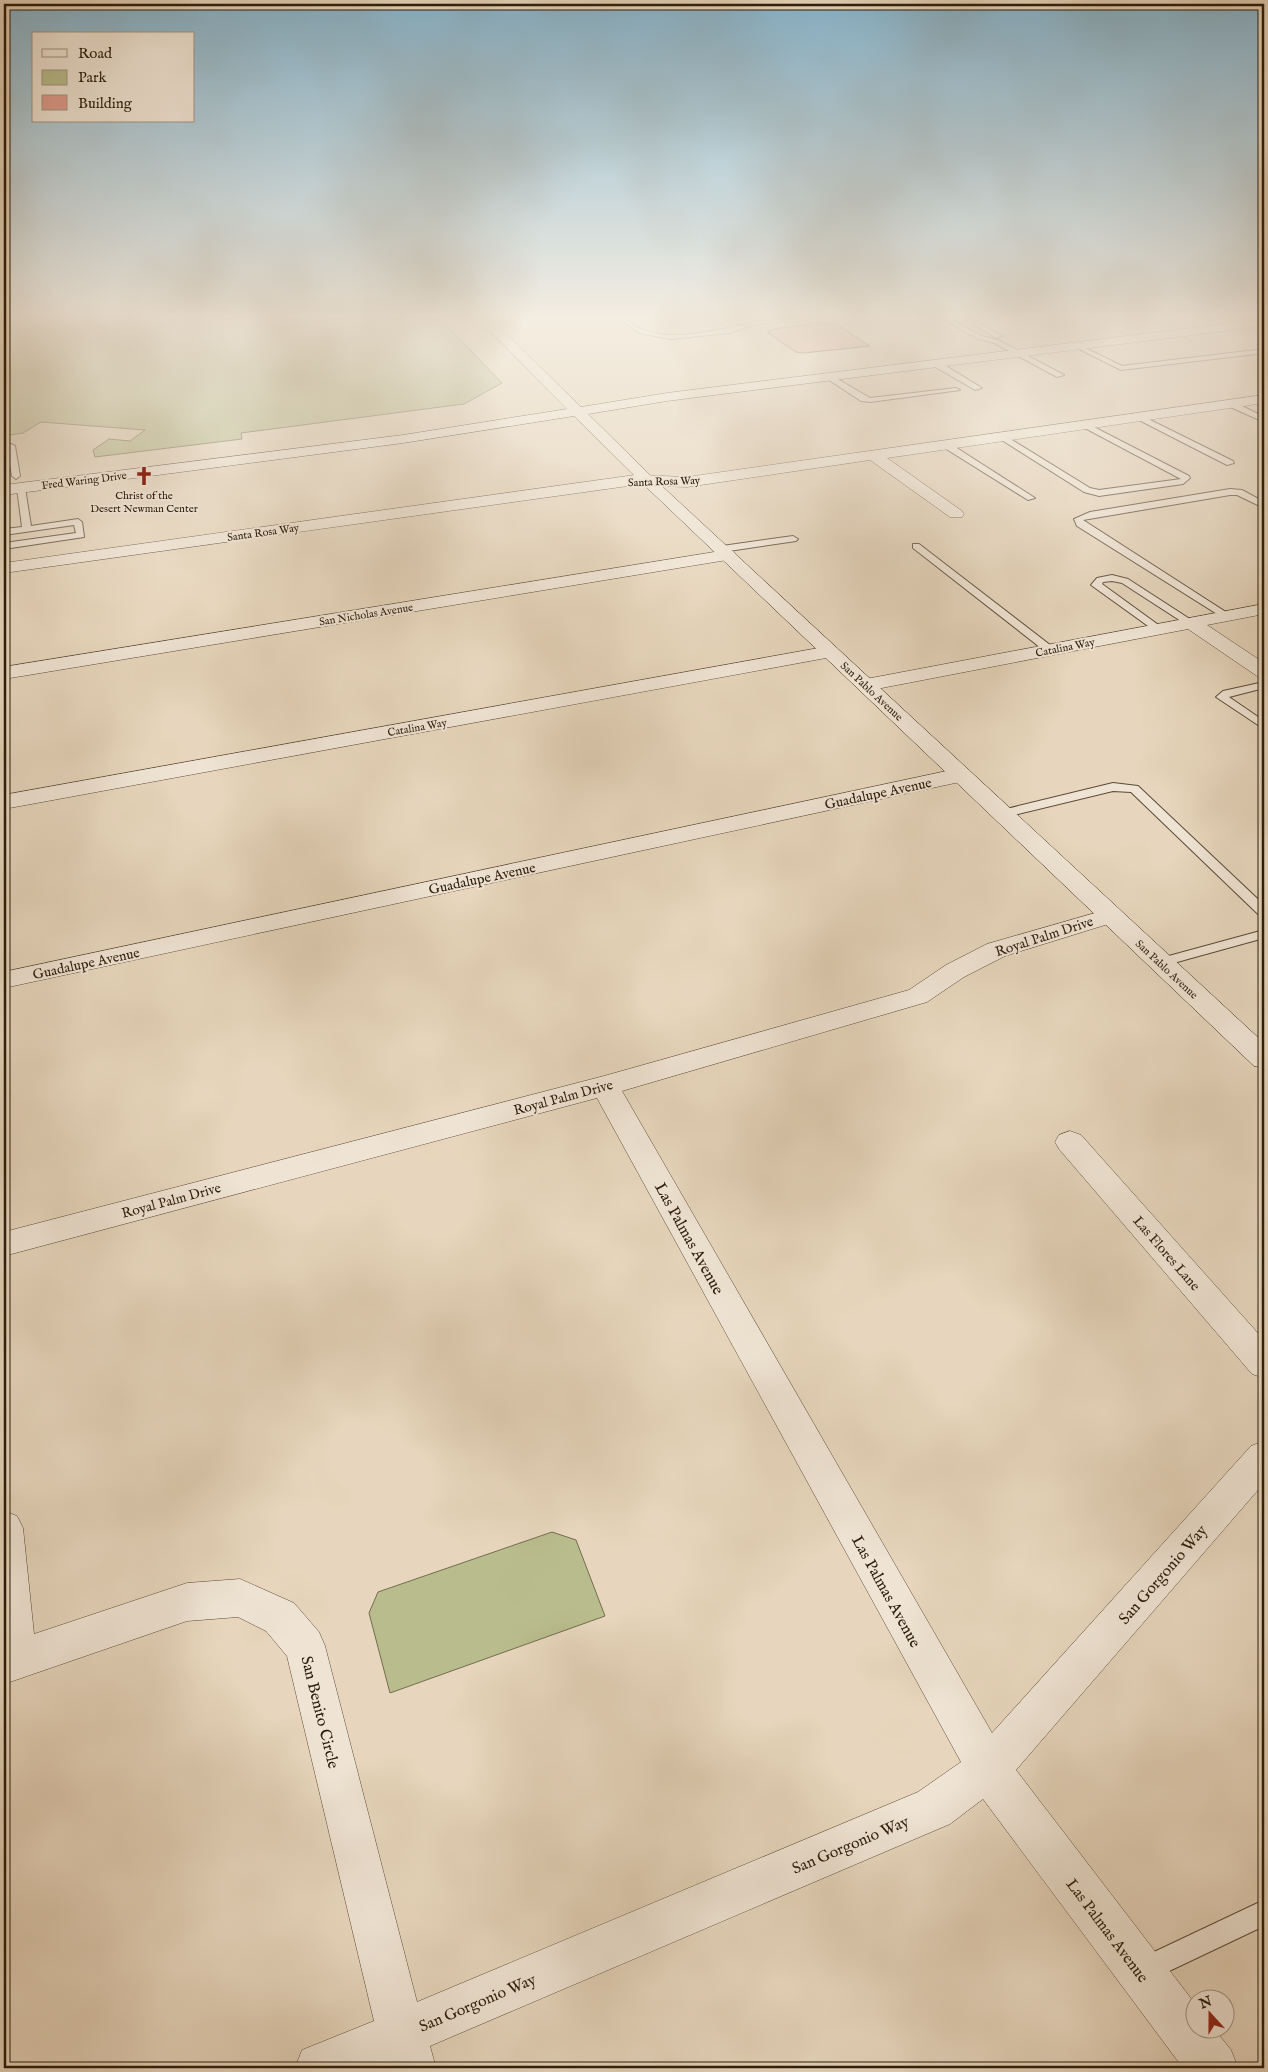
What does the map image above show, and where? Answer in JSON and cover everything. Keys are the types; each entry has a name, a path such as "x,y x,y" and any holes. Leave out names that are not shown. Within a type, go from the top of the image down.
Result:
{"street":[{"name":"Fred Waring Drive","path":"4,490 13,481 395,428 499,416"},
{"name":"San Pablo Avenue","path":"581,416 1109,916 1264,1059"},
{"name":"Santa Rosa Way","path":"4,568 646,479 687,482 1149,416"},
{"path":"873,456 956,514"},
{"name":"San Nicholas Avenue","path":"4,673 724,552"},
{"name":"Catalina Way","path":"866,685 1264,609"},
{"path":"1191,623 1264,672"},
{"name":"Catalina Way","path":"4,802 830,652"},
{"name":"Guadalupe Avenue","path":"4,980 961,775"},
{"name":"Royal Palm Drive","path":"4,1244 605,1086 918,996 955,971 996,950 1109,916"},
{"name":"Las Palmas Avenue","path":"605,1086 988,1769 1213,2068"},
{"name":"Las Flores Lane","path":"1070,1142 1264,1364"},
{"name":"San Gorgonio Way","path":"320,2068 406,2051 934,1808 988,1769 1054,1697 1264,1457"},
{"path":"4,1528 10,1661"},
{"name":"San Benito Circle","path":"10,1661 187,1602 240,1598 280,1617 304,1646 384,1974 406,2051"}],"lane":[{"path":"1140,417 1230,464"},
{"path":"1001,437 1087,490 1099,494 1182,481 1186,478 1086,425"},
{"path":"946,445 1031,498"},
{"path":"11,446 13,481 27,529"},
{"path":"1225,616 1080,524 1078,519 1090,515 1230,492 1239,492 1264,505"},
{"path":"4,532 78,522 81,535 4,546"},
{"path":"724,552 794,539"},
{"path":"916,546 1050,650"},
{"path":"1159,629 1096,585 1100,580 1112,578 1125,581 1191,623"},
{"path":"1264,685 1227,693 1222,697 1264,726"},
{"path":"1002,814 1113,787 1134,789 1167,818 1264,912"},
{"path":"1159,963 1264,934"},
{"path":"1140,1972 1264,1913"}],"green space":[{"path":"4,416 374,416 241,433 242,439 95,457 93,450 109,439 130,441 145,430 41,422 23,433 4,436"},
{"path":"552,1532 576,1540 605,1616 390,1693 369,1613 378,1592"}],"place":[{"name":"Christ of the Desert Newman Center","path":"144,476"}]}
